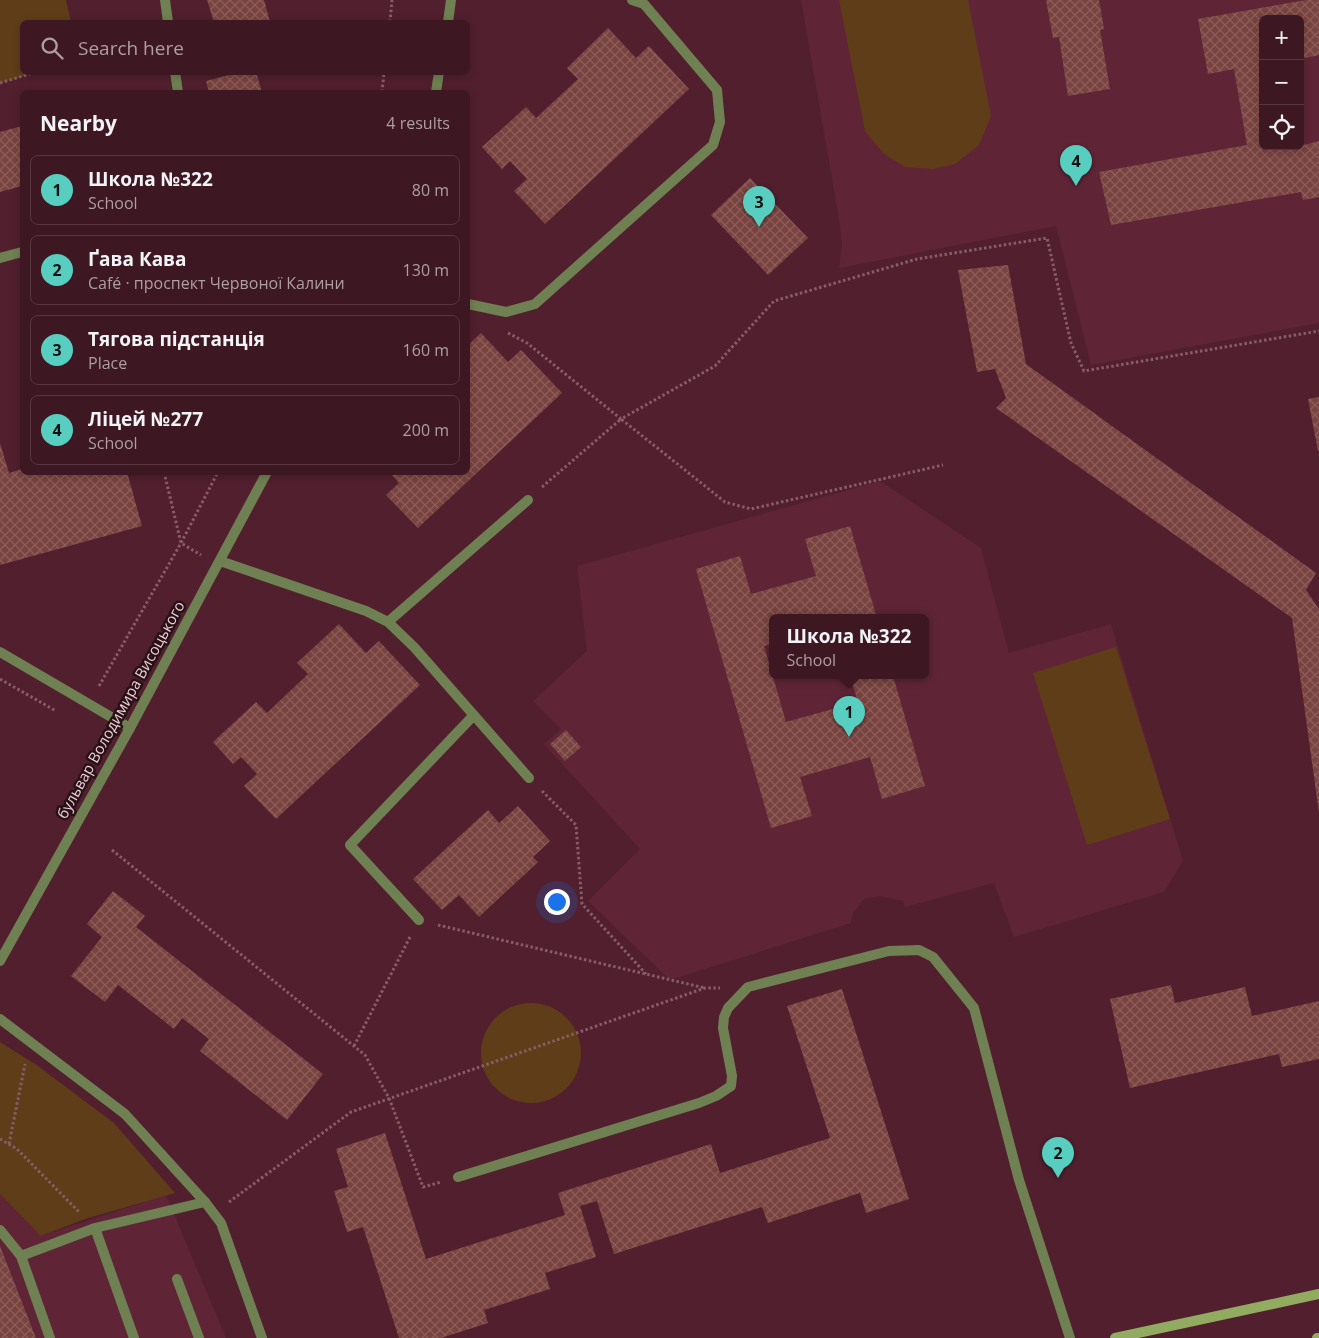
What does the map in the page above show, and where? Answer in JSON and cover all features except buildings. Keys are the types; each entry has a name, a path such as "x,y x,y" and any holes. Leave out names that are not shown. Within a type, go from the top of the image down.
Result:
{"main road":[{"path":"1115,1338 1319,1294"}],"street":[{"path":"165,0 168,20"},
{"path":"448,20 451,0"},
{"path":"470,304 506,312 535,304 713,145 720,122 717,90 644,4 632,0"},
{"path":"175,75 178,90"},
{"path":"436,90 439,75"},
{"path":"0,258 20,253"},
{"name":"бульвар Володимира Висоцького","path":"0,961 130,728 265,475"},
{"path":"388,622 528,500"},
{"path":"220,561 366,610 388,622 414,647 530,778"},
{"path":"0,652 130,728"},
{"path":"419,920 350,845 474,715"},
{"path":"458,1177 699,1103 726,1090 731,1086 732,1076 723,1028 724,1017 728,1008 748,987 889,951 919,950 933,957 974,1008 1019,1180 1070,1338"},
{"path":"0,1019 125,1114 205,1202 221,1223 262,1338"},
{"path":"21,1256 95,1228 205,1202"},
{"path":"95,1228 134,1338"},
{"path":"0,1230 21,1256 50,1338"},
{"path":"177,1279 200,1338"}],"path":[{"path":"390,20 392,0"},
{"path":"0,82 25,75"},
{"path":"382,90 384,75"},
{"path":"528,500 621,419 715,366 774,301 917,259 1047,238 1071,344 1084,371 1319,331"},
{"path":"502,330 527,343 725,502 751,509 943,465"},
{"path":"165,475 181,543 201,555"},
{"path":"89,704 181,543 216,475"},
{"path":"0,679 58,712"},
{"path":"530,778 576,825 582,904 646,974"},
{"path":"112,850 365,1055 389,1098 423,1187 458,1177"},
{"path":"354,1046 419,920 705,988 748,987"},
{"path":"226,1204 351,1112 705,988"},
{"path":"9,1144 26,1058"},
{"path":"0,1139 17,1149 95,1228"}],"shaded area":[{"path":"0,0 66,0 71,20 20,20 20,75 29,75 0,83"},
{"path":"801,0 1319,0 1319,323 1091,365 1056,226 839,268 842,247 840,225"},
{"path":"839,0 968,0 991,116 979,145 955,164 933,169 905,167 884,154 865,131"},
{"path":"880,481 981,548 1009,653 1111,624 1183,861 1164,892 1014,937 994,883 905,907 903,901 880,896 864,899 853,913 851,923 670,980 588,901 640,849 544,744 561,729 533,701 587,651 577,566"},
{"path":"1116,647 1170,819 1087,845 1033,673"},
{"path":"531,1003 550,1007 566,1018 577,1034 581,1053 577,1072 566,1088 550,1099 531,1103 512,1099 496,1088 485,1072 481,1053 485,1034 496,1018 512,1007"},
{"path":"0,1042 38,1066 114,1123 175,1193 85,1219 41,1236 0,1194"},
{"path":"0,1194 41,1236 166,1195 226,1338 0,1338"}],"place":[{"name":"Ліцей №277","path":"1076,186"},
{"name":"Тягова пiдстанцiя","path":"759,227"},
{"name":"Школа №322","path":"849,737"},
{"name":"Ґава Кава","path":"1058,1178"}]}
